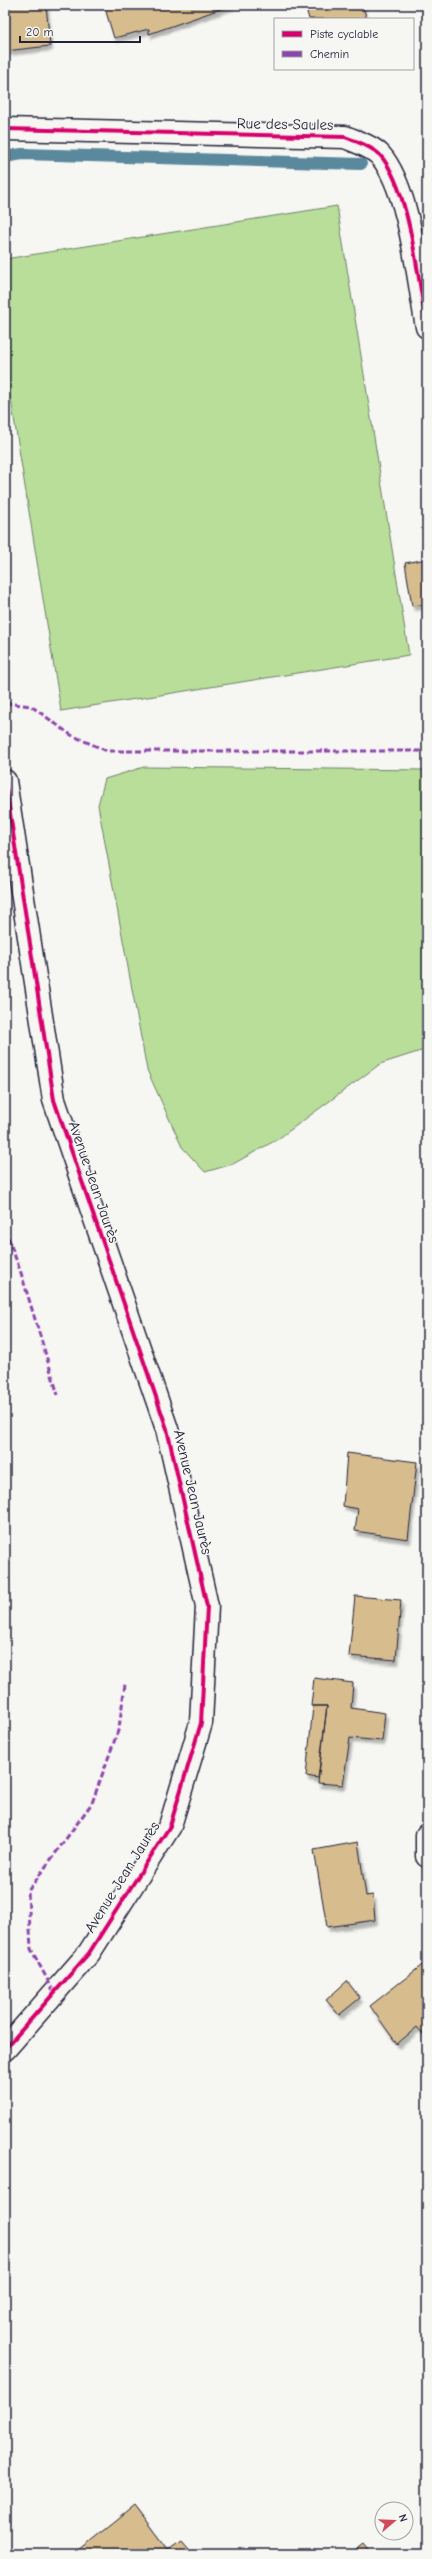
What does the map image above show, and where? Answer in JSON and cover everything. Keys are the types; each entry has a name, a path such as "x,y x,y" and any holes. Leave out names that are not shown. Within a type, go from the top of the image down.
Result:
{"street":[{"name":"Rue des Saules","path":"5,129 345,137 365,144 379,155 401,190 427,326"},
{"name":"Avenue Jean Jaurès","path":"5,781 54,1100 167,1429 207,1606 201,1722 170,1826 89,1952 5,2050"},
{"path":"427,1835 427,1856"}],"green space":[{"path":"337,206 409,655 61,711 5,362 5,259"},
{"path":"144,767 427,770 427,1049 380,1064 278,1139 233,1164 205,1172 182,1147 147,1070 98,805 105,779"}],"building":[{"path":"5,5 46,5 50,46 5,51"},
{"path":"104,5 232,5 149,34 149,29 114,38"},
{"path":"305,5 362,5 367,18 309,18"},
{"path":"427,559 427,604 412,606 405,563"},
{"path":"347,1453 417,1462 408,1539 355,1531 358,1509 343,1506"},
{"path":"355,1596 401,1600 396,1660 349,1656"},
{"path":"314,1678 353,1683 351,1708 385,1713 382,1741 350,1738 343,1785 318,1783 327,1706 311,1706"},
{"path":"313,1706 327,1706 318,1778 306,1776"},
{"path":"358,1842 366,1896 373,1895 375,1920 327,1927 314,1850"},
{"path":"426,1962 427,2034 425,2036 417,2027 397,2044 370,2006"},
{"path":"347,1981 360,1998 339,2015 326,2000"},
{"path":"135,2506 168,2550 163,2554 75,2554"},
{"path":"182,2540 194,2554 163,2554 168,2550"},
{"path":"363,2544 371,2554 350,2554"}],"waterway":[{"path":"5,157 22,154 361,164"}],"marked path":[{"path":"5,703 31,706 71,735 107,751 427,751"},
{"path":"5,1229 21,1273 58,1395"},
{"path":"54,1992 31,1949 28,1891 92,1803 119,1728 125,1684"}],"cycle path":[{"path":"5,129 345,137 364,144 380,155 390,170 399,190 406,212 411,236 427,327"},
{"path":"5,781 54,1100 167,1429 207,1606 201,1723 170,1826 89,1953 5,2049"}]}
